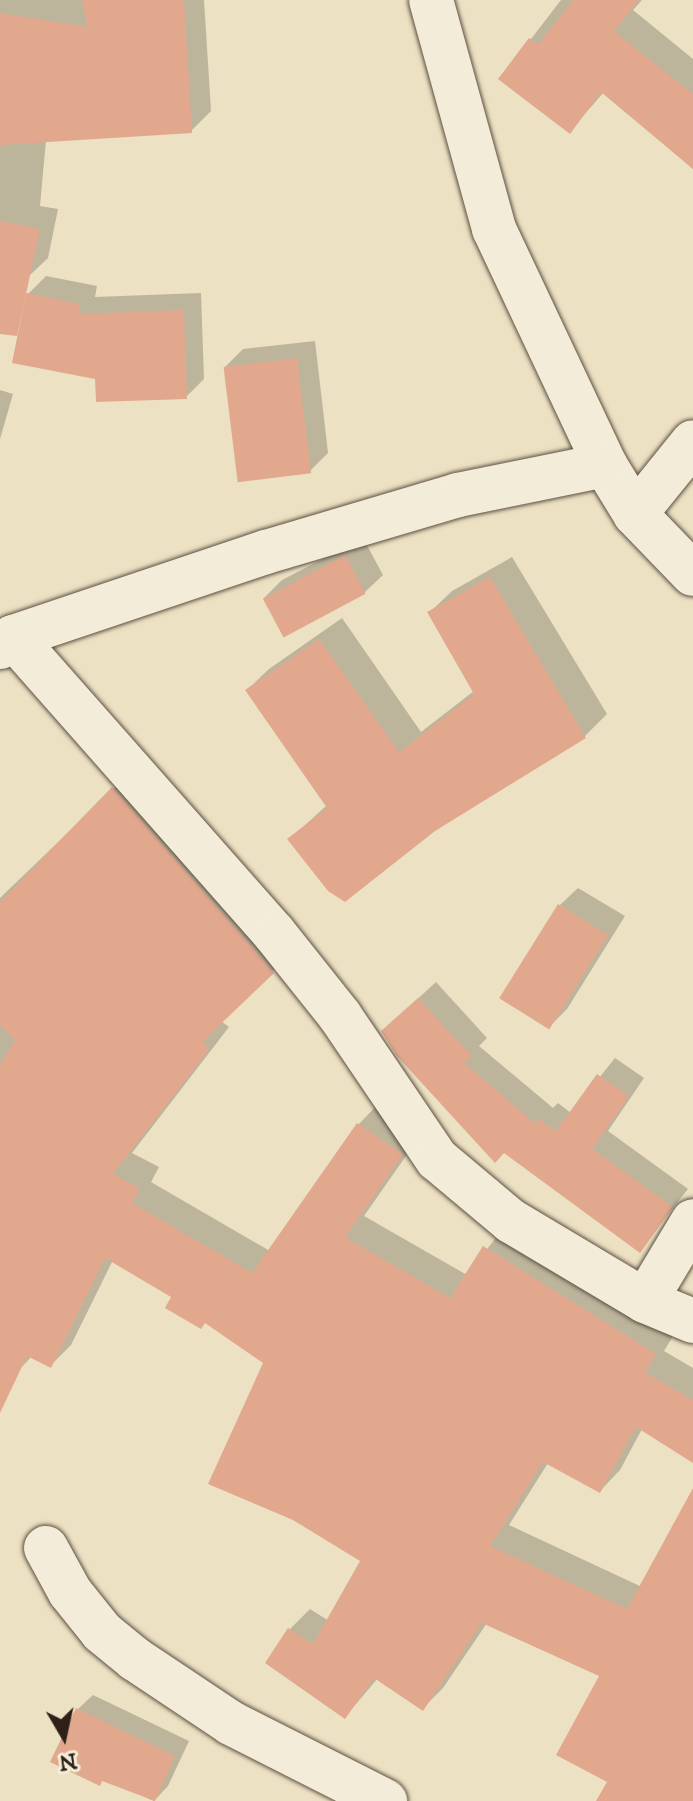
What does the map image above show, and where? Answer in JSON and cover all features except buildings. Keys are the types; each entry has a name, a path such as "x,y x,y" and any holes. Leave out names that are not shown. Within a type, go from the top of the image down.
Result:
{"street":[{"path":"431,0 494,229 605,465 635,514 693,574"},
{"path":"635,514 693,442"},
{"path":"605,465 458,495 7,642 274,933 340,1016 437,1159 511,1221 645,1301 693,1321"},
{"path":"645,1301 693,1221"},
{"path":"46,1548 70,1592 102,1632 135,1659 231,1723 385,1801"}]}
